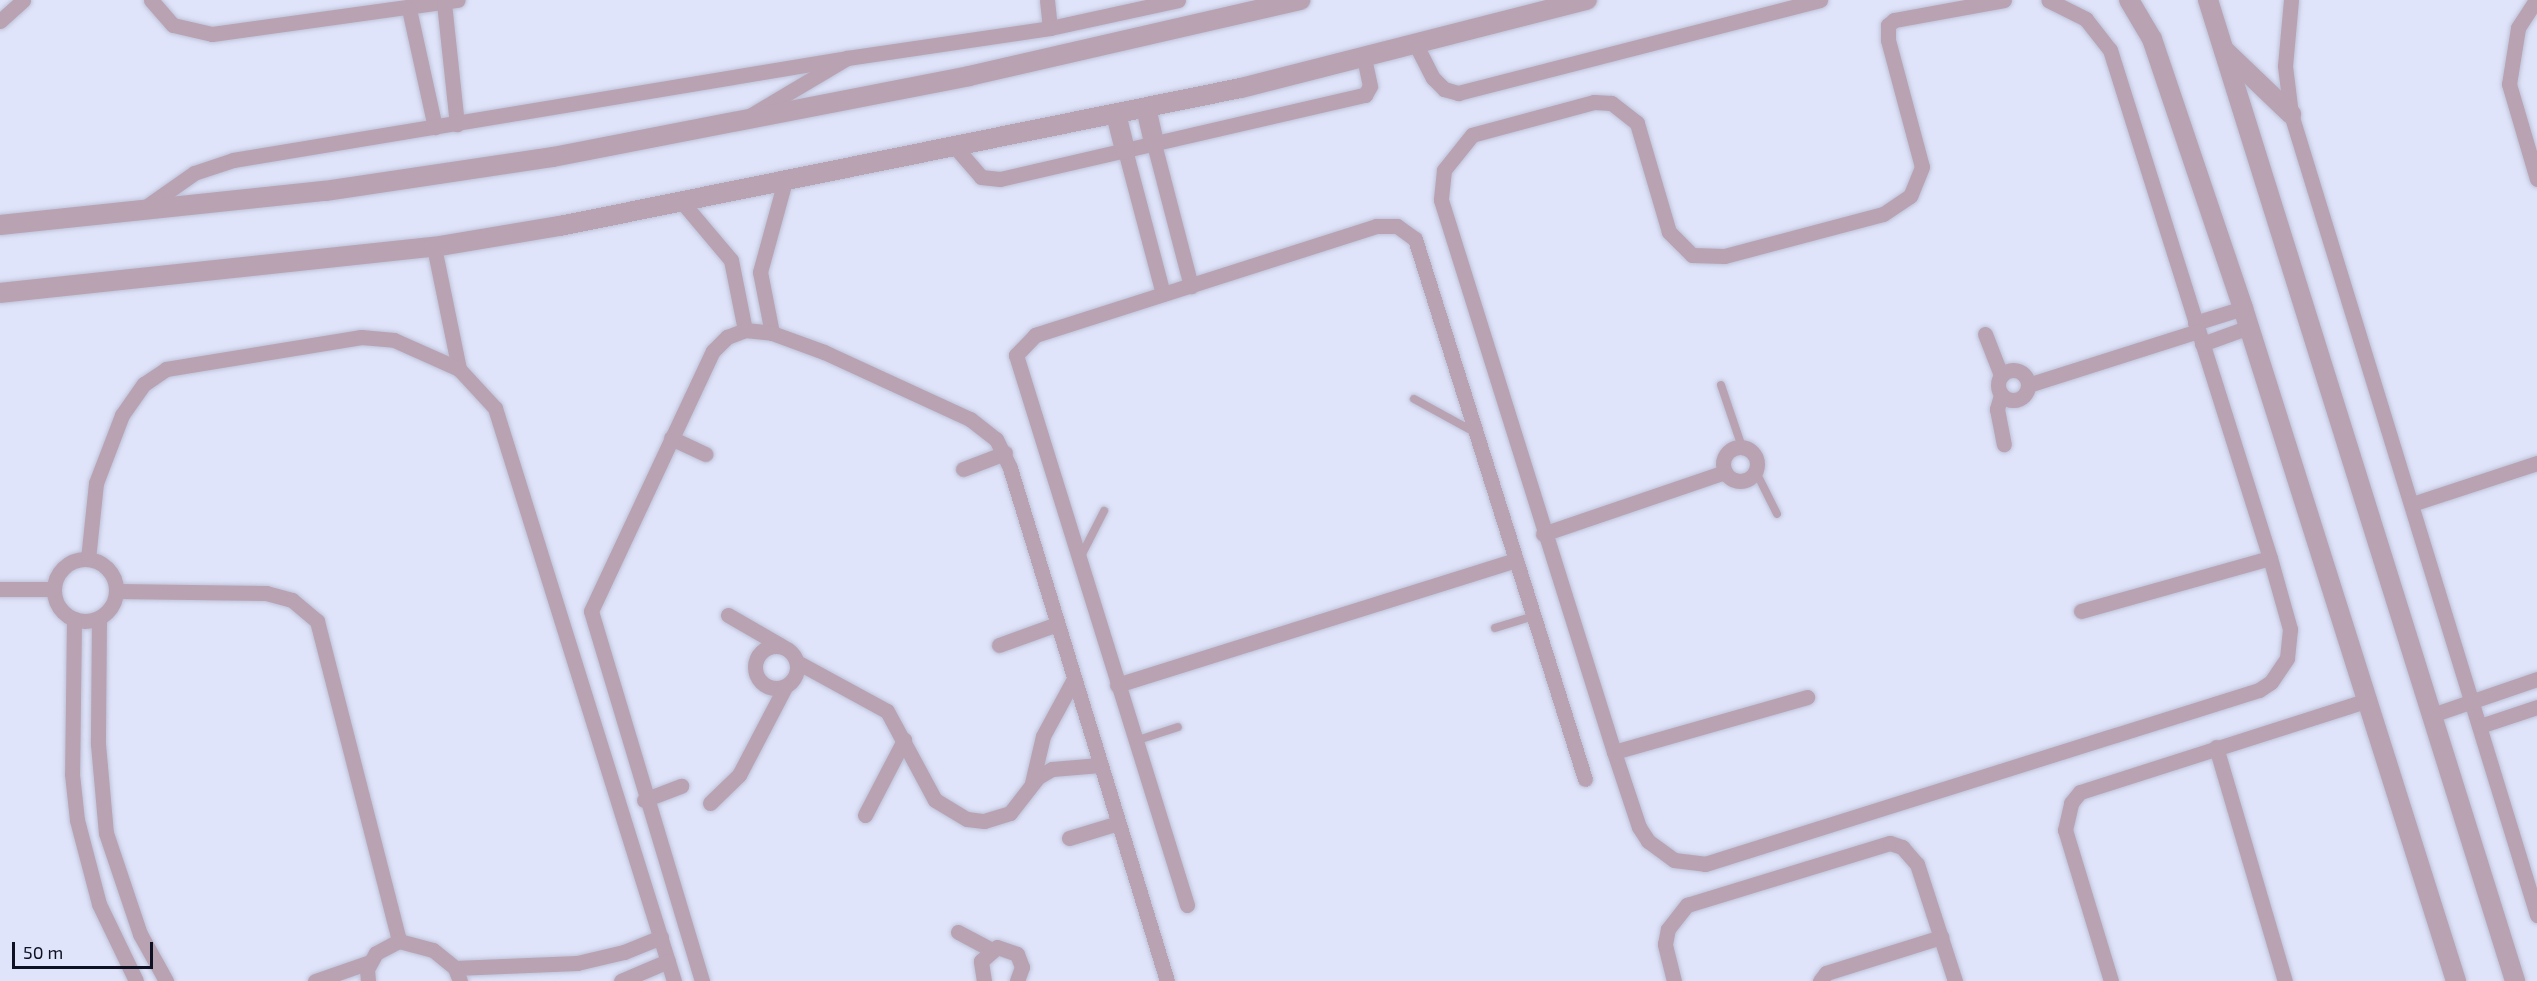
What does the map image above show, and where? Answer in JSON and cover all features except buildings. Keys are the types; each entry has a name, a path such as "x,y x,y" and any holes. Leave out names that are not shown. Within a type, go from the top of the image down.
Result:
{"street":[{"path":"0,21 23,0"},
{"path":"151,0 173,26 212,34 409,9 451,1 457,124"},
{"path":"1047,0 1050,28"},
{"path":"139,212 194,173 233,160 847,58 1050,28 1153,3 1177,0"},
{"path":"0,225 139,212 439,175 739,123 1300,0"},
{"path":"1416,45 1433,78 1444,89 1458,93 1820,0"},
{"path":"2004,0 1894,20 1888,25 1888,40 1922,167 1910,196 1883,214 1708,258 1678,246 1669,232 1637,123 1611,103 1594,102 1472,135 1460,144 1444,170 1441,200 1543,534 1614,752 1648,841 1674,860 1705,864 2259,690 2280,671 2290,644 2270,558 2110,50 2086,19 2048,0"},
{"path":"2129,0 2145,8 2243,308 2456,981"},
{"path":"2208,0 2515,981"},
{"path":"2291,0 2285,66 2291,114 2537,915"},
{"path":"2536,0 2518,28 2509,84 2537,180"},
{"path":"0,293 435,247 784,184 1146,108 1364,58 1582,1"},
{"path":"409,9 435,127"},
{"path":"2221,47 2291,114"},
{"path":"739,123 847,58"},
{"path":"956,148 981,177 1000,180 1365,95 1370,86 1364,58"},
{"path":"1146,108 1191,286"},
{"path":"1116,114 1163,294"},
{"path":"772,333 760,272 784,184"},
{"path":"682,202 732,260 745,330"},
{"path":"1187,905 1078,563 1016,355 1035,335 1376,226 1407,231 1414,239 1585,779"},
{"path":"435,247 459,369"},
{"path":"2198,333 2243,308"},
{"path":"2001,395 2014,400 2028,386 2198,333 2249,327"},
{"path":"702,981 644,800 591,611 713,351 727,337 745,330 772,333 824,352 970,419 984,427 1005,453 1167,981"},
{"path":"1985,334 2001,375 2001,395 1997,409 2004,444"},
{"path":"88,559 96,483 123,415 144,384 166,369 362,337 394,340 459,369 495,408 674,981"},
{"path":"2001,375 2014,370 2028,386"},
{"path":"671,438 706,454"},
{"path":"1543,534 1725,472 1744,480 1755,470 1754,455 1742,447 1728,451 1725,472"},
{"path":"963,469 1005,453"},
{"path":"2412,504 2537,464"},
{"path":"2081,611 2270,558"},
{"path":"88,559 105,566 116,591 111,607 99,618 74,619 59,607 53,589 68,563 88,559"},
{"path":"1117,685 1516,560"},
{"path":"0,590 53,589"},
{"path":"116,591 266,593 292,600 317,621 399,941"},
{"path":"729,615 782,646 797,662 882,707 904,740 935,800 968,819 1001,818 1022,801 1032,783 1041,742 1074,679"},
{"path":"99,618 100,804 125,897 166,981"},
{"path":"74,619 72,774 77,820 99,904 136,981"},
{"path":"999,645 1057,624"},
{"path":"782,646 767,647 755,665 764,684 785,687"},
{"path":"711,803 739,775 785,687 795,676 797,662"},
{"path":"2432,715 2537,679"},
{"path":"1614,752 1807,697"},
{"path":"2111,981 2065,830 2071,803 2093,785 2366,701"},
{"path":"2480,726 2537,707"},
{"path":"865,815 904,740"},
{"path":"2216,747 2285,981"},
{"path":"1032,783 1052,769 1100,765"},
{"path":"644,800 681,786"},
{"path":"1069,838 1118,823"},
{"path":"1674,981 1665,944 1671,922 1687,905 1879,844 1902,847 1911,854 1955,981"},
{"path":"958,932 990,950"},
{"path":"315,981 370,962 382,947 399,941 433,950 458,974 577,963 624,952 661,937"},
{"path":"1820,981 1826,973 1941,937"},
{"path":"984,981 981,961 990,950 1004,947 1017,954 1022,967 1017,981"},
{"path":"621,981 668,961"},
{"path":"368,981 370,962"}],"lane":[{"path":"1721,385 1742,447"},
{"path":"1414,399 1476,433"},
{"path":"1755,470 1777,514"},
{"path":"1078,563 1104,511"},
{"path":"1495,628 1534,616"},
{"path":"1135,741 1178,727"}]}
